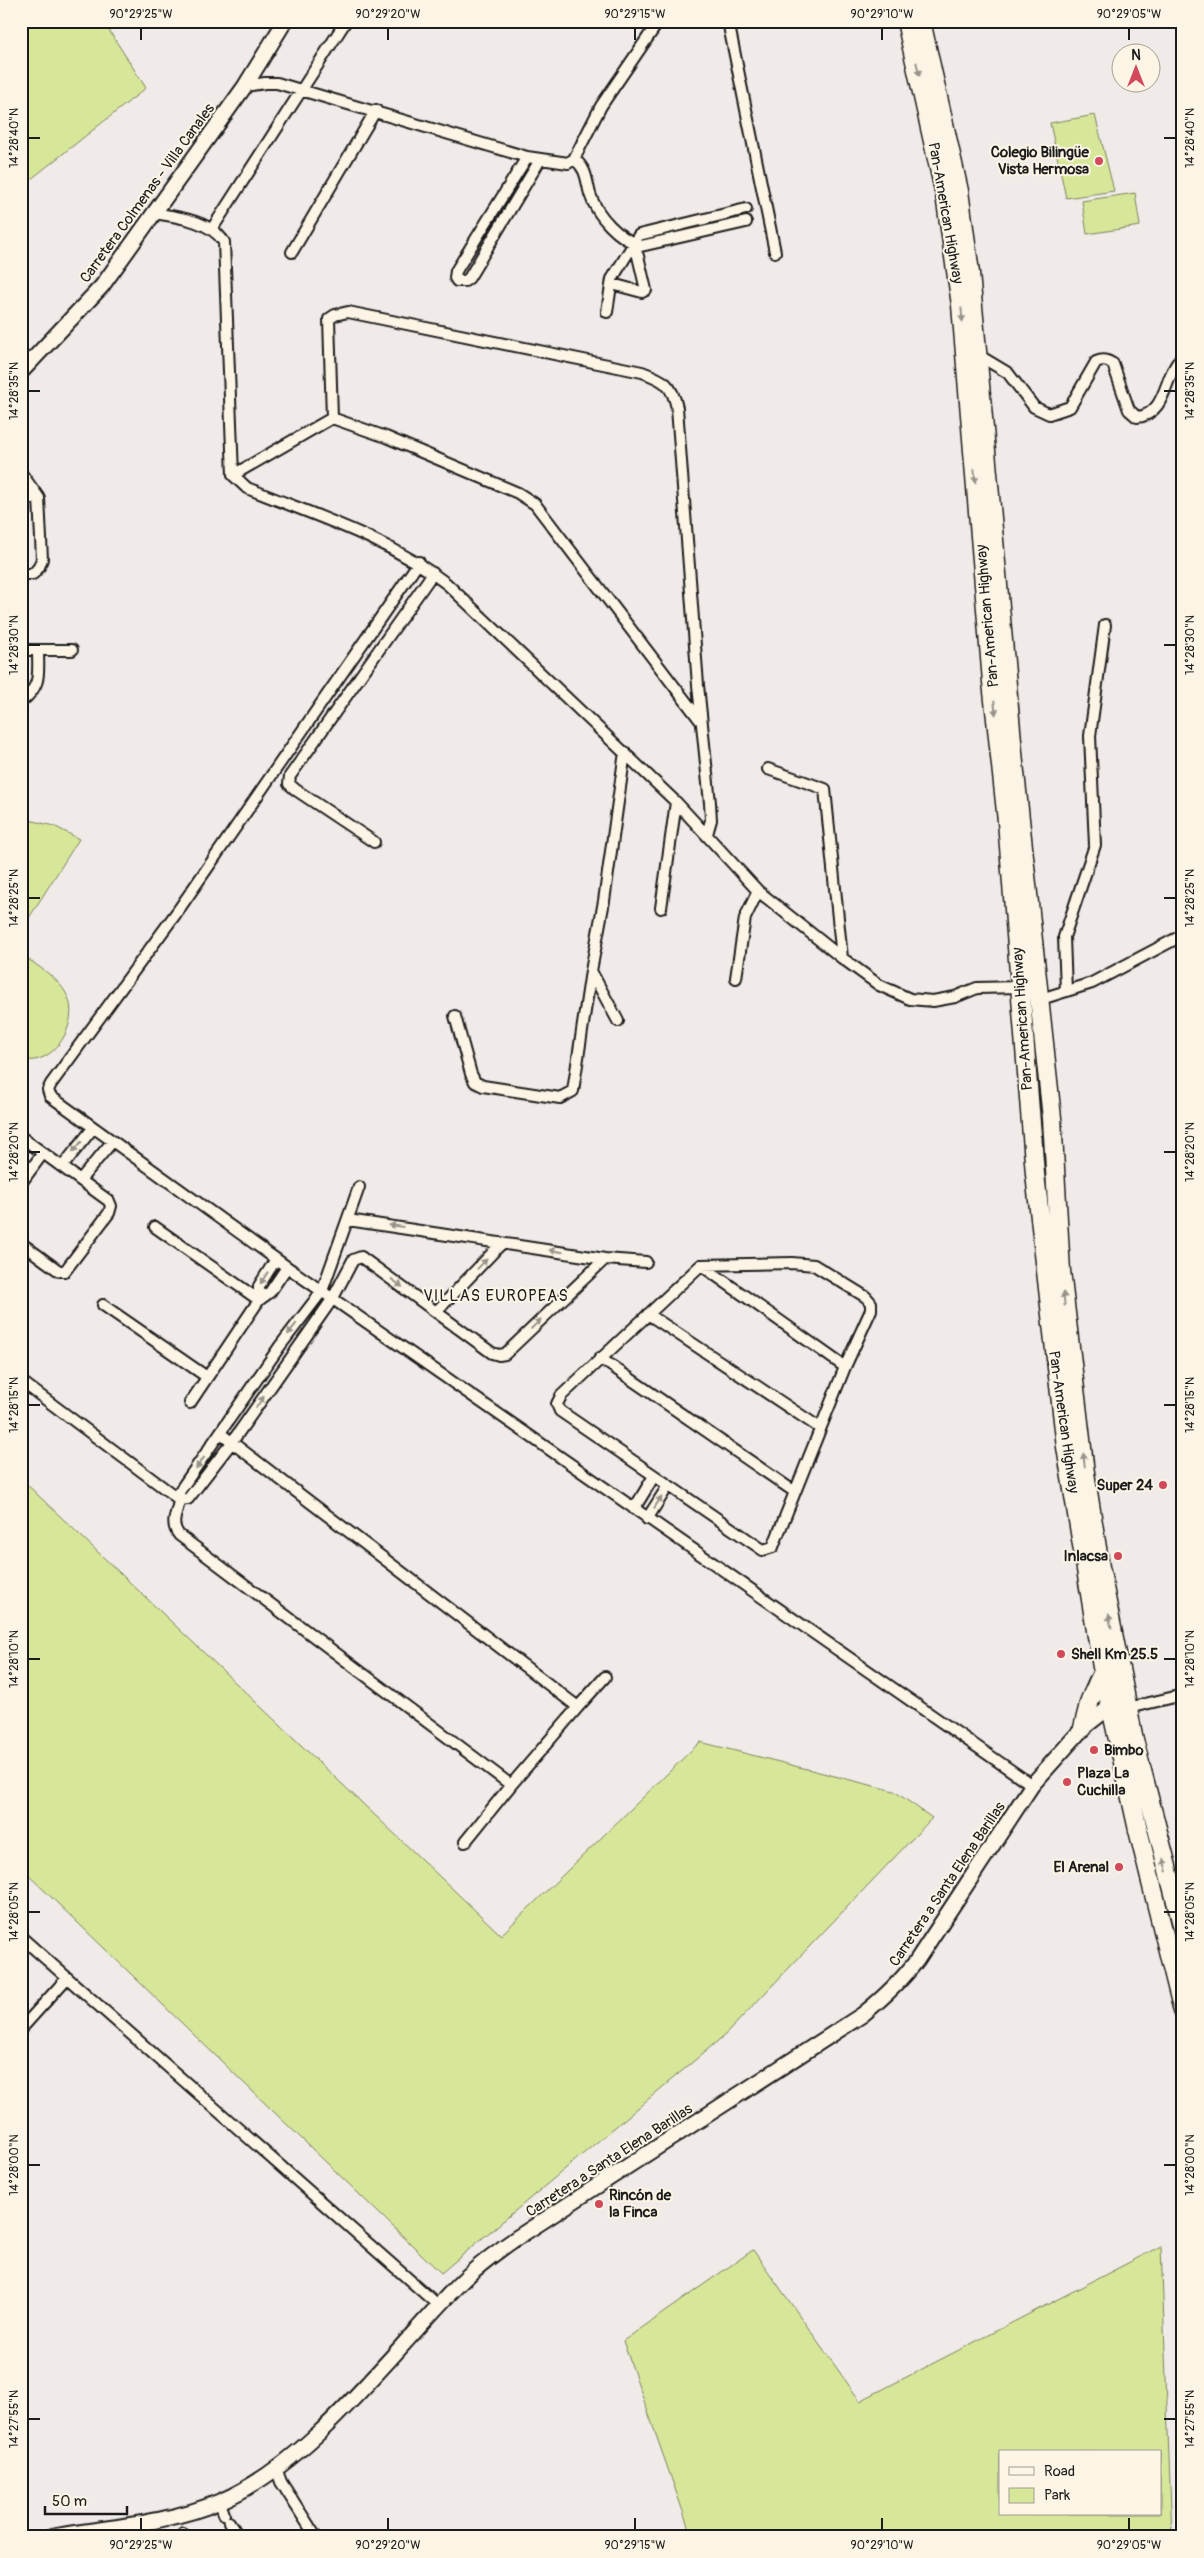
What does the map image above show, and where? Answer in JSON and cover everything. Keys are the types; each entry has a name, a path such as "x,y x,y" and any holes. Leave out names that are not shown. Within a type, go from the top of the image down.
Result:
{"highway":[{"name":"Pan-American Highway","path":"906,21 943,185 956,260 992,682 1007,821 1035,1174 1061,1402 1103,1671 1118,1712 1183,1928"},
{"name":"Pan-American Highway","path":"921,21 959,191 978,355 1013,753 1041,999 1053,1126 1061,1271 1072,1373 1100,1567 1118,1712 1166,1945 1183,2011"},
{"path":"1023,1032 1032,1061 1039,1132 1042,1133 1053,1126"},
{"path":"1085,1726 1090,1700 1103,1671"},
{"path":"1085,1726 1099,1718 1118,1712"},
{"path":"1166,1945 1176,1963 1183,1984"}],"main road":[{"name":"Carretera Colmenas - Villa Canales","path":"21,372 102,286 245,86 285,21"},
{"name":"Carretera a Santa Elena Barillas","path":"51,2537 114,2532 174,2517 224,2512 251,2486 276,2468 351,2401 477,2266 515,2239 855,2020 894,1988 917,1960 1032,1785 1085,1726"}],"street":[{"path":"212,229 304,90 346,21"},
{"path":"245,86 265,82 304,90 376,110 527,157 568,163 574,159 600,106 659,21"},
{"path":"728,21 775,252"},
{"path":"292,252 376,110"},
{"path":"527,157 456,271 455,278 457,281 465,281 469,278 540,160"},
{"path":"574,159 586,172 590,195 604,219 632,243 641,246 746,222"},
{"path":"607,312 612,279 632,243 639,235 746,209"},
{"path":"153,213 181,218 212,229 224,242 233,475 248,488 367,535 419,562 433,573 625,752 707,834 758,891 842,958 880,985 910,999 933,1001 955,997 977,988 1020,987"},
{"path":"693,222 696,234"},
{"path":"612,284 642,292 646,290 638,256 632,243"},
{"path":"332,418 329,319 335,315 348,312 642,372 663,379 674,395 677,408 701,721 710,802 711,820 707,834"},
{"path":"978,355 1008,373 1034,407 1049,414 1070,407 1096,362 1105,360 1114,364 1129,410 1137,417 1148,413 1162,399 1169,378 1183,354"},
{"path":"233,475 332,418 386,437 518,492 535,504 701,721"},
{"path":"21,473 39,498 42,559 39,567 33,574 21,574"},
{"path":"21,498 39,498"},
{"path":"419,562 177,912 51,1084 48,1090 53,1100 287,1267 1032,1785"},
{"path":"374,842 296,790 289,784 290,776 433,573"},
{"path":"1066,991 1064,937 1095,845 1090,736 1105,625"},
{"path":"21,650 72,650"},
{"path":"21,702 32,693 38,684 38,650"},
{"path":"455,1016 471,1074 475,1082 483,1086 560,1098 568,1096 573,1091 591,971 604,901 625,752"},
{"path":"768,769 825,789 842,958"},
{"path":"661,908 676,802"},
{"path":"736,978 745,918 758,891"},
{"path":"1041,999 1092,983 1183,935"},
{"path":"591,971 618,1021"},
{"path":"62,1167 93,1128"},
{"path":"21,1136 109,1200 111,1206 110,1213 67,1270 59,1271 21,1243"},
{"path":"80,1180 112,1142"},
{"path":"21,1183 43,1153"},
{"path":"359,1187 335,1260 322,1291 280,1346 221,1434 179,1492 180,1500 173,1522 179,1535 512,1786"},
{"path":"348,1220 605,1258 646,1262"},
{"path":"155,1227 259,1300"},
{"path":"437,1311 502,1243"},
{"path":"21,1381 180,1500 188,1499 232,1442 333,1298 353,1260 361,1257 492,1353 502,1355 605,1258"},
{"path":"259,1300 259,1286 276,1259"},
{"path":"335,1260 350,1267"},
{"path":"792,1263 814,1266 866,1297 871,1303 871,1310 820,1428 773,1547 768,1551 762,1550 560,1410 557,1404 561,1396 648,1314 701,1265 792,1263"},
{"path":"701,1265 845,1368"},
{"path":"190,1403 259,1300 270,1292 287,1267"},
{"path":"102,1305 207,1377"},
{"path":"648,1314 820,1428"},
{"path":"600,1358 795,1492"},
{"path":"261,1375 274,1382"},
{"path":"221,1434 578,1707"},
{"path":"634,1509 654,1476"},
{"path":"648,1519 668,1486"},
{"path":"465,1842 605,1676"},
{"path":"1118,1712 1183,1696"},
{"path":"21,1937 439,2306"},
{"path":"21,2029 67,1978"},
{"path":"276,2468 281,2482 316,2537"},
{"path":"224,2512 238,2537"}],"green space":[{"path":"21,21 103,21 146,88 21,187"},
{"path":"1095,115 1114,191 1066,198 1050,123"},
{"path":"1135,193 1140,226 1087,234 1082,201"},
{"path":"21,818 54,826 79,839 25,924 21,921"},
{"path":"21,954 47,972 58,983 67,995 70,1006 70,1017 62,1040 54,1050 44,1057 33,1060 21,1059"},
{"path":"21,1479 501,1935 700,1742 894,1791 932,1818 726,2034 441,2273 21,1868"},
{"path":"1161,2246 1172,2537 692,2537 623,2341 753,2250 860,2401"}],"place":[{"name":"Colegio Bilingüe Vista Hermosa","path":"1099,161"},
{"name":"Super 24","path":"1163,1485"},
{"name":"Inlacsa","path":"1118,1556"},
{"name":"Shell Km 25.5","path":"1061,1654"},
{"name":"Bimbo","path":"1094,1750"},
{"name":"Plaza La Cuchilla","path":"1067,1782"},
{"name":"El Arenal","path":"1119,1867"},
{"name":"Rincón de la Finca","path":"599,2204"}],"district":[{"name":"VILLAS EUROPEAS","path":"496,1295"}]}
